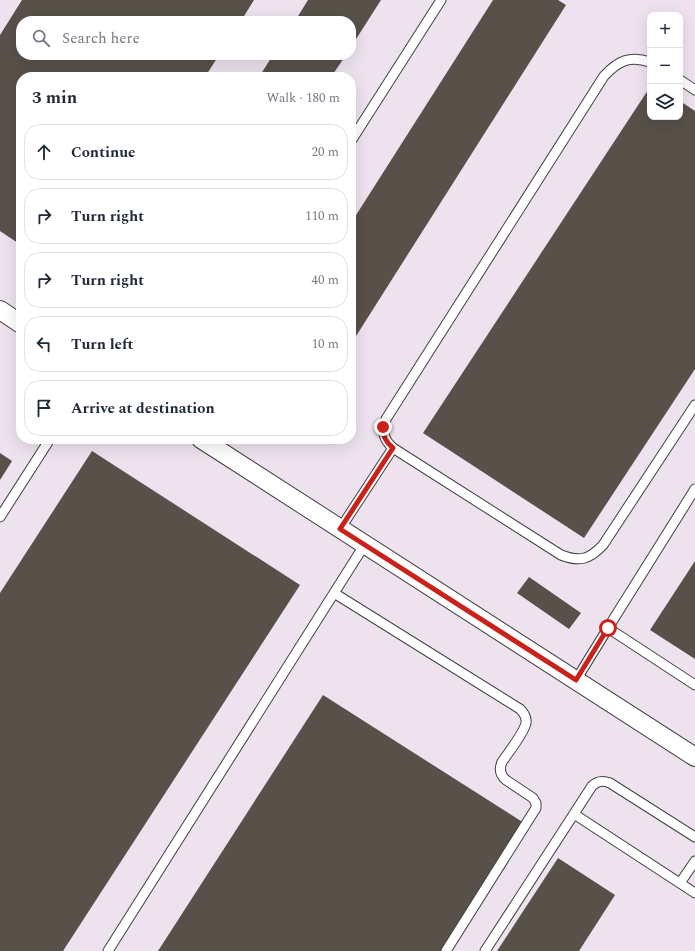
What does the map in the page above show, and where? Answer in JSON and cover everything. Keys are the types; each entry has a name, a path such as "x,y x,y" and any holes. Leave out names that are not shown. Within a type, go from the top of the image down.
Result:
{"street":[{"path":"0,310 16,321"},
{"path":"209,444 695,757"}],"lane":[{"path":"356,134 441,0"},
{"path":"647,61 641,59 626,60 613,65 604,76 386,419 383,427 383,435 387,443 393,448 561,555 572,559 583,559 594,554 603,545 695,405"},
{"path":"683,82 695,90"},
{"path":"0,517 47,444"},
{"path":"340,529 393,448"},
{"path":"576,680 695,490"},
{"path":"108,951 365,544"},
{"path":"334,593 520,709 524,712 526,717 524,727 502,762 500,772 506,780 533,798 536,803 536,808 446,951"},
{"path":"608,628 695,685"},
{"path":"485,951 592,786 600,781 605,781 695,837"},
{"path":"574,814 695,893"},
{"path":"680,883 695,860"}],"shaded area":[{"path":"0,0 695,0 695,951 0,951"}],"building":[{"path":"22,0 254,0 244,16 16,16 16,60 216,60 208,72 16,72 16,242 0,231 0,35"},
{"path":"308,0 381,0 356,39 356,16 298,16"},
{"path":"493,0 558,0 566,5 356,336 356,215"},
{"path":"270,60 343,60 334,72 262,72"},
{"path":"647,92 647,120 683,120 683,103 695,111 695,369 584,538 423,433"},
{"path":"92,451 300,585 63,951 0,951 0,593"},
{"path":"0,453 12,461 0,480"},
{"path":"695,561 695,659 650,630"},
{"path":"529,577 581,613 569,629 517,593"},
{"path":"323,695 524,823 442,951 158,951"},
{"path":"558,858 615,895 579,951 497,951"}],"route":[{"path":"383,427 383,435 387,443 393,448 340,529 576,680 608,628"}]}
